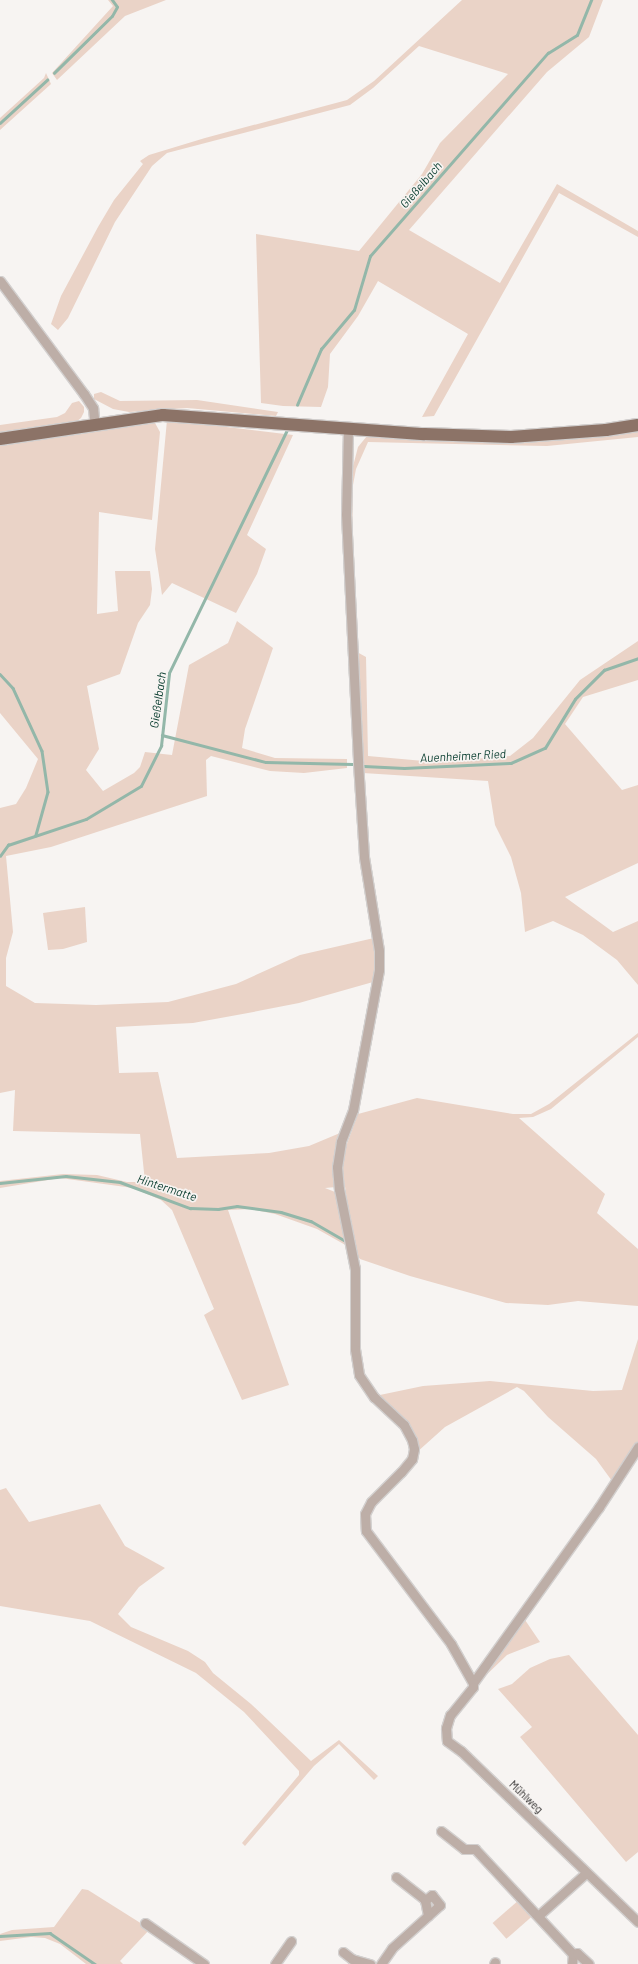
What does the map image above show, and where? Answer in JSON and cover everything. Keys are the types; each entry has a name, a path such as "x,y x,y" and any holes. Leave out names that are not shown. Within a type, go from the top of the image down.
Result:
{"main road":[{"path":"0,440 163,415 296,423 348,429 511,437 606,430 638,425"}],"street":[{"path":"0,282 84,394 93,408 95,426"},
{"path":"348,429 346,514 358,763 364,857 379,951 379,970 354,1110 341,1142 338,1182 355,1269 355,1349 359,1375 374,1397 404,1425 412,1440 414,1449 412,1459 371,1502 365,1514 366,1531 450,1644 473,1683 599,1507 638,1447"},
{"name":"Mühlweg","path":"473,1683 473,1687 447,1722 447,1741 462,1751 638,1922"},
{"path":"441,1831 464,1849 475,1849 573,1954 572,1964"},
{"path":"539,1916 586,1873"},
{"path":"396,1877 425,1900 428,1916"},
{"path":"381,1964 392,1948 440,1905 432,1895 425,1900"},
{"path":"145,1923 204,1964"},
{"path":"275,1964 291,1941"},
{"path":"343,1952 352,1959 370,1964"},
{"path":"573,1954 581,1954 589,1964"}],"shaded area":[{"path":"108,0 166,0 125,16 57,80 52,73 113,6"},
{"path":"462,0 603,0 589,37 547,72 409,230 500,283 557,184 638,231 638,237 559,193 434,416 422,417 468,334 378,281 358,316 330,354 328,387 321,407 283,406 261,403 256,234 359,251 422,174 440,143 508,74 419,46 373,88 350,105 167,153 152,166 115,222 68,318 58,330 51,324 61,296 98,227 114,200 143,164 140,161 149,155 205,138 347,100 374,81"},
{"path":"46,73 51,84 0,130 0,118 44,78"},
{"path":"101,392 120,401 197,400 278,412 276,416 187,408 129,412 113,409 94,399 94,394"},
{"path":"79,401 84,407 84,412 81,418 76,422 0,434 0,425 57,417 65,413 72,403"},
{"path":"167,420 293,435 247,535 266,549 257,574 236,613 172,583 162,595 155,549"},
{"path":"155,423 160,432 152,520 99,512 97,614 118,611 115,571 150,571 152,589 150,605 138,623 120,674 87,686 99,749 86,770 103,791 134,773 140,767 145,752 172,755 189,665 228,643 237,621 273,648 245,729 242,748 275,758 347,759 347,768 304,773 270,771 211,756 206,760 207,796 51,847 6,856 13,932 6,958 6,986 35,1003 96,1005 168,1002 236,984 300,955 374,938 376,961 373,982 299,1003 193,1023 116,1027 119,1073 158,1072 177,1158 269,1153 309,1146 340,1133 336,1187 325,1188 335,1192 349,1247 317,1229 275,1214 251,1209 228,1210 289,1385 242,1400 204,1315 214,1309 172,1210 161,1200 133,1188 60,1178 0,1188 0,1181 63,1174 97,1175 127,1182 145,1182 140,1134 13,1131 15,1090 0,1093 0,808 16,804 26,788 38,759 0,713 0,444"},
{"path":"638,430 638,437 547,446 368,442 356,469 353,485 352,554 351,474 358,447 367,436"},
{"path":"638,641 638,680 583,697 565,724 622,790 638,785 638,863 565,897 613,932 638,921 638,985 617,960 583,935 553,921 525,932 521,893 511,857 495,825 488,781 363,773 360,757 357,652 366,657 368,756 435,762 510,756 533,738 580,680"},
{"path":"85,907 87,942 63,949 48,950 43,913"},
{"path":"638,1033 638,1037 551,1109 533,1117 519,1118 605,1194 597,1213 638,1249 638,1306 578,1301 548,1305 506,1303 410,1276 360,1259 355,1253 341,1160 358,1114 417,1098 513,1114 531,1114 549,1104"},
{"path":"638,1339 638,1442 612,1481 596,1459 548,1417 524,1391 517,1387 445,1427 416,1453 415,1439 375,1396 423,1386 490,1381 593,1391 622,1390"},
{"path":"6,1488 29,1522 100,1504 125,1546 165,1568 139,1587 118,1614 131,1627 188,1651 205,1662 213,1673 251,1704 311,1761 339,1740 378,1776 374,1780 339,1744 314,1766 245,1846 242,1843 299,1775 299,1771 244,1712 196,1673 90,1621 0,1606 0,1490"},
{"path":"523,1617 540,1642 507,1655 478,1683"},
{"path":"569,1655 638,1735 638,1852 626,1862 520,1737 532,1727 498,1689 512,1684 530,1668 550,1659"},
{"path":"82,1889 88,1890 150,1929 120,1961 123,1964 86,1964 60,1944 45,1938 31,1937 0,1941 0,1934 12,1930 54,1927"},
{"path":"519,1900 533,1916 506,1939 493,1923"}],"waterway":[{"path":"54,73 112,16 117,7 112,0"},
{"name":"Gießelbach","path":"297,405 321,349 354,310 370,256 548,53 577,35 591,0"},
{"path":"0,123 47,80"},
{"name":"Gießelbach","path":"0,856 8,845 86,819 141,786 161,746 169,673 287,430"},
{"name":"Auenheimer Ried","path":"364,766 404,768 511,763 545,748 575,699 604,670 638,658"},
{"path":"0,674 13,688 42,751 48,792 36,835"},
{"name":"Auenheimer Ried","path":"162,735 266,762 352,764"},
{"name":"Hintermatte","path":"0,1183 66,1176 120,1182 190,1208 218,1209 237,1206 281,1212 311,1221 345,1241"},
{"path":"0,1936 50,1933 95,1964"}]}
